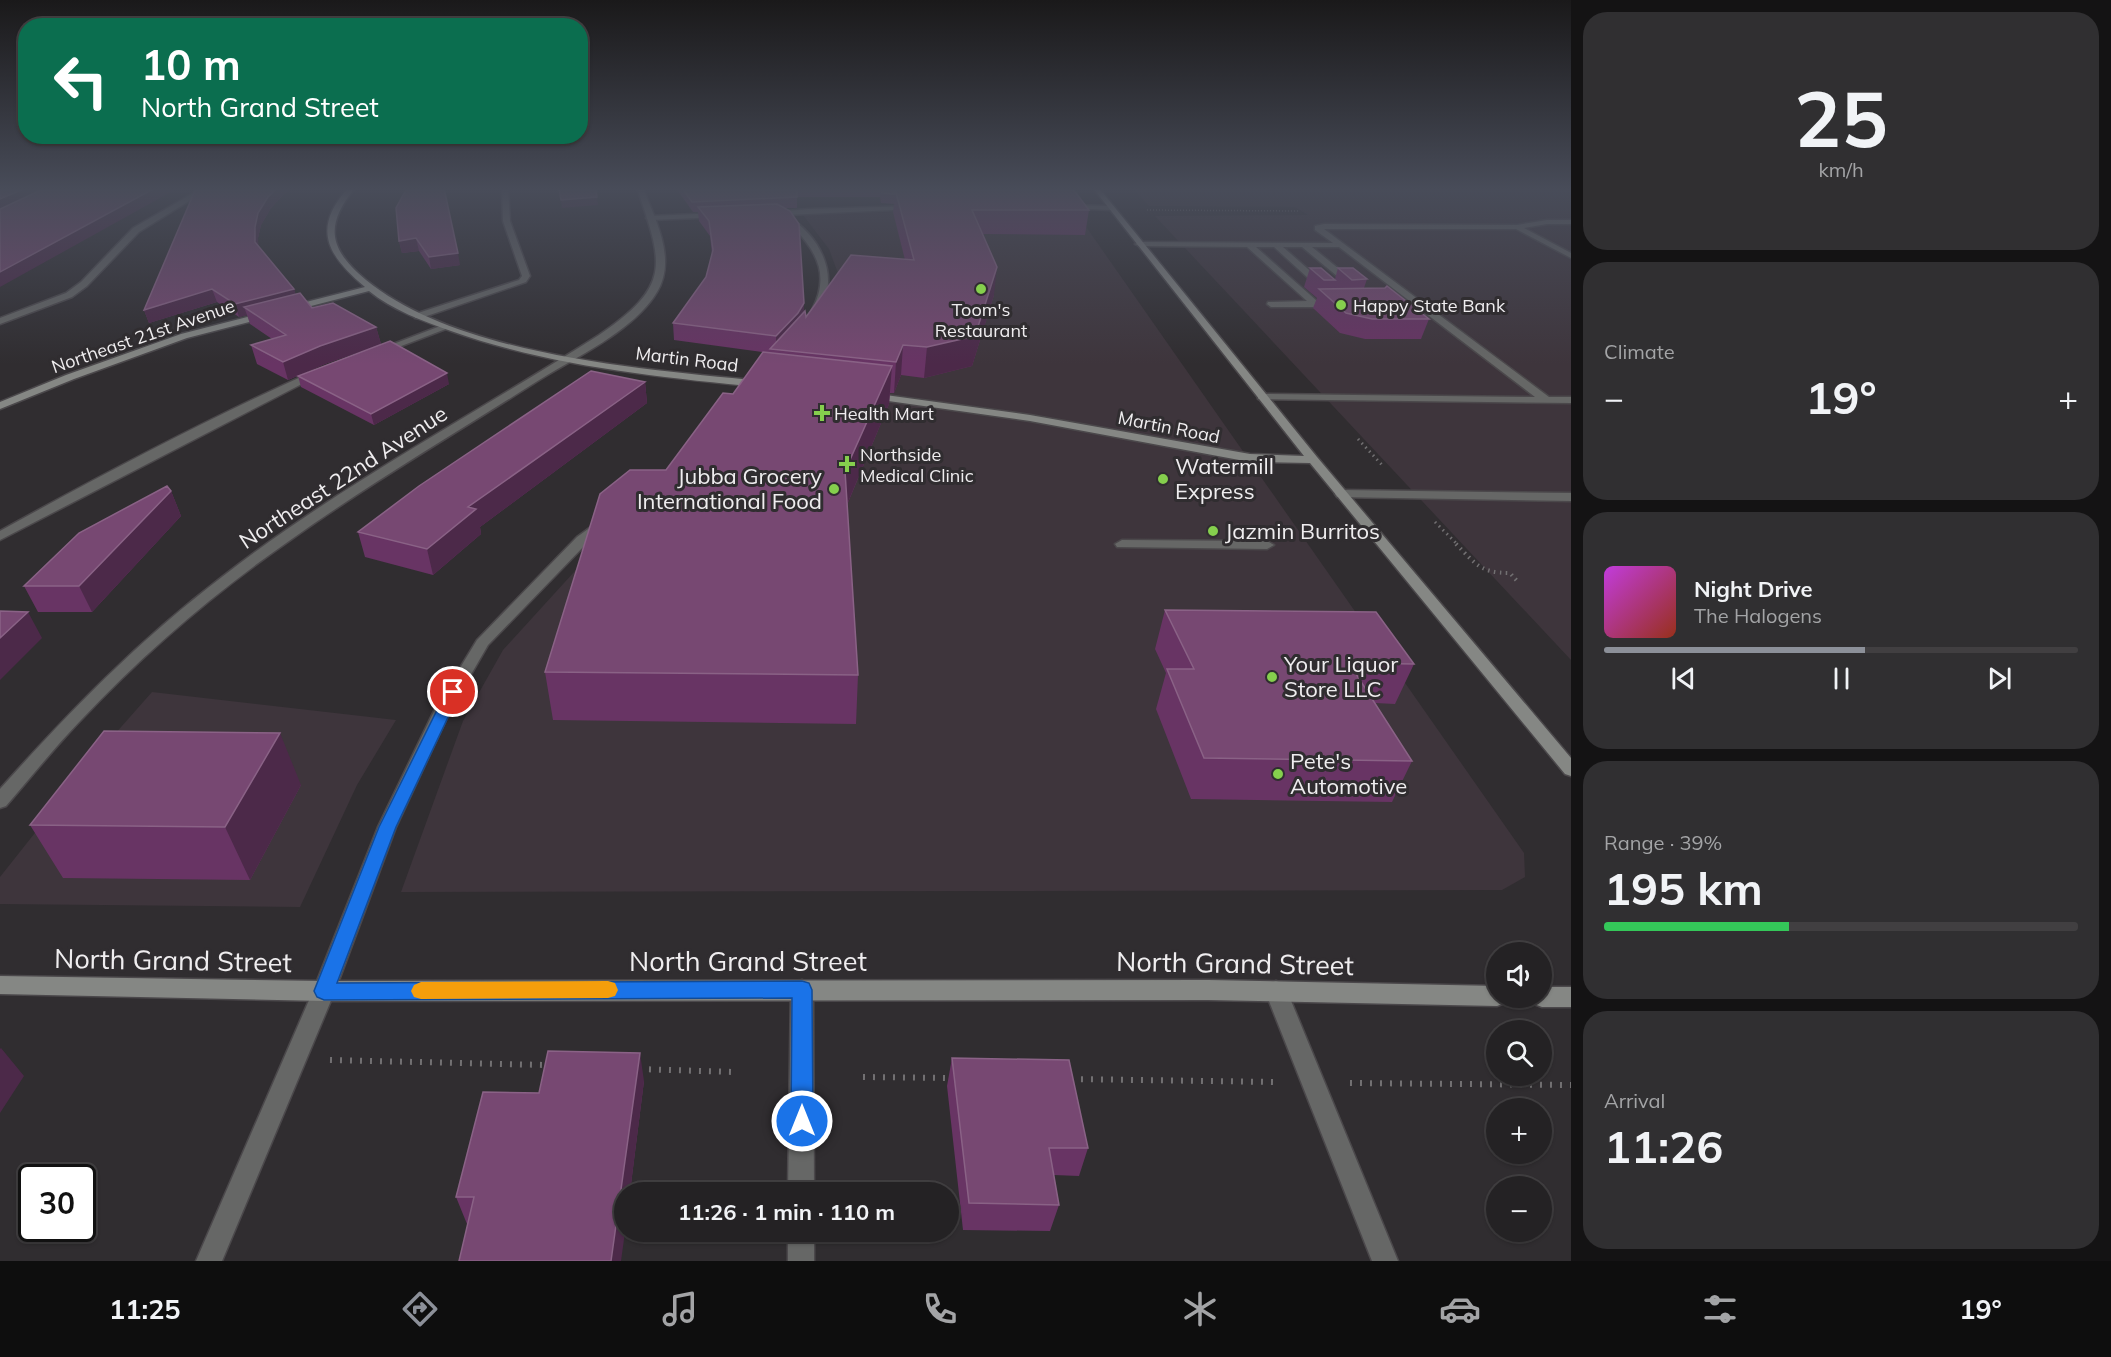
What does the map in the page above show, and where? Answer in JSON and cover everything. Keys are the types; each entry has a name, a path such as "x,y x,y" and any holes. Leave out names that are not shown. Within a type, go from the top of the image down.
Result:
{"main road":[{"name":"Martin Road","path":"333,247 338,259 356,278 370,288 392,303 446,327 509,345 568,358 675,375 762,380 776,386"},
{"path":"1141,247 1262,398 1571,770"},
{"name":"Northeast 21st Avenue","path":"0,406 70,377 184,336 370,288"},
{"name":"Martin Road","path":"863,395 1030,418 1250,458 1313,460"},
{"name":"North Grand Street","path":"0,985 324,991 1276,991 1486,996"},
{"path":"1552,997 1571,997"}],"street":[{"path":"0,321 69,294 84,284 120,247"},
{"path":"418,316 522,282 526,276 516,247"},
{"name":"Northeast 22nd Avenue","path":"0,801 74,717 141,651 213,591 328,508 568,358 617,326 642,306 654,290 661,273 662,260 658,247"},
{"path":"812,247 826,276 822,299 813,316"},
{"path":"1251,247 1315,304"},
{"path":"1278,247 1327,289"},
{"path":"1306,247 1357,288"},
{"path":"1343,247 1546,400"},
{"path":"1554,247 1571,256"},
{"path":"1271,304 1344,304 1335,297"},
{"path":"369,355 446,327"},
{"path":"0,536 265,397 326,370"},
{"path":"744,398 762,380"},
{"path":"1262,398 1571,400"},
{"path":"1341,494 1571,497"},
{"path":"209,1261 324,991 387,827 443,709 482,643 582,540 617,511"},
{"path":"1122,544 1267,545"},
{"path":"801,1182 802,990"},
{"path":"1276,991 1385,1261"},
{"path":"801,1242 801,1261"}],"path":[{"path":"296,1059 560,1066"},
{"path":"630,1068 734,1072"},
{"path":"863,1077 958,1078"},
{"path":"1065,1079 1571,1085"}],"shaded area":[{"path":"827,247 1100,247 1524,853 1525,877 1502,890 401,892 463,721 503,650 605,538 756,402 839,276"},
{"path":"1184,247 1571,247 1571,660"},
{"path":"152,692 396,720 357,785 300,907 0,904 0,877 99,752"}],"building":[{"path":"0,247 46,247 0,272"},
{"path":"171,247 259,247 294,289 235,304 212,289 144,310"},
{"path":"422,247 457,247 458,253 429,257"},
{"path":"713,247 800,247 804,303 798,313 776,336 673,323 706,277"},
{"path":"910,247 988,247 997,267 975,336 927,347 903,345 896,362 770,349 805,311 806,317 851,255 914,260"},
{"path":"1310,268 1321,268 1335,280 1324,280"},
{"path":"1338,268 1353,268 1367,279 1352,280"},
{"path":"1387,286 1429,319 1372,319 1346,313 1319,289 1385,288"},
{"path":"300,293 312,308 333,303 376,327 320,346 283,362 251,345 286,335 244,307"},
{"path":"390,341 447,373 371,414 298,376"},
{"path":"763,352 892,366 845,471 858,675 545,672 600,494 630,470 666,470 723,393 733,394"},
{"path":"591,371 645,382 468,507 476,509 427,549 358,532 419,486"},
{"path":"167,486 171,491 79,586 24,586 79,533"},
{"path":"1165,610 1376,612 1414,664 1349,663 1412,761 1204,758 1167,669 1194,669"},
{"path":"0,611 28,612 0,638"},
{"path":"104,731 280,733 225,827 30,825"},
{"path":"548,1051 640,1053 622,1182 614,1182 614,1239 611,1261 459,1261 474,1197 456,1197 483,1092 539,1093"},
{"path":"952,1058 1069,1060 1088,1148 1049,1148 1059,1205 969,1203"}],"slow traffic":[{"path":"421,991 608,990"}],"place":[{"name":"Toom's Restaurant","path":"981,289"},
{"name":"Happy State Bank","path":"1341,305"},
{"name":"Health Mart","path":"822,413"},
{"name":"Northside Medical Clinic","path":"847,464"},
{"name":"Watermill Express","path":"1163,479"},
{"name":"Jubba Grocery International Food","path":"834,489"},
{"name":"Jazmin Burritos","path":"1213,531"},
{"name":"Your Liquor Store LLC","path":"1272,677"},
{"name":"Pete's Automotive","path":"1278,774"}],"route":[{"path":"453,692 387,827 324,991 802,990 802,1121"}]}
